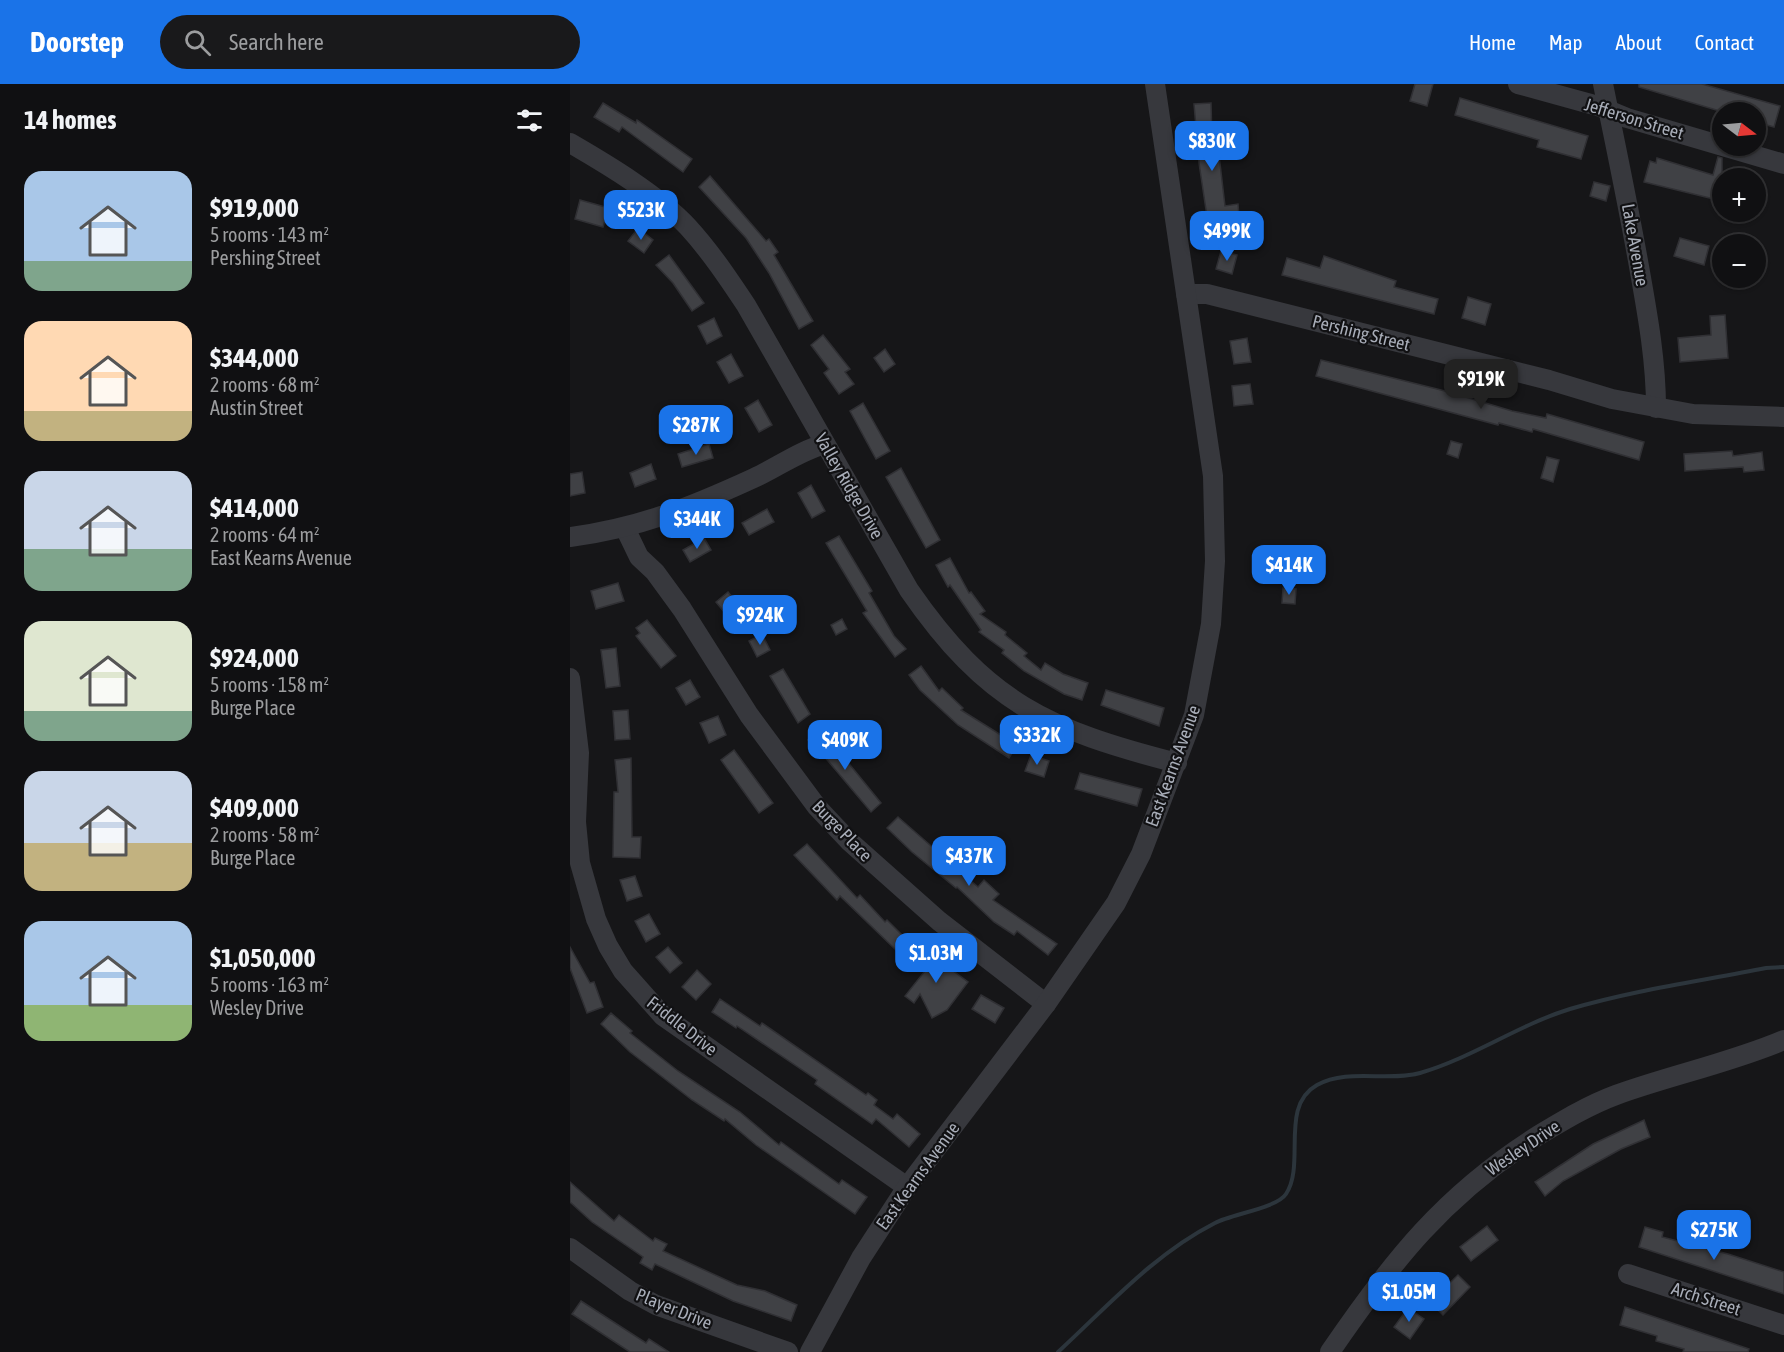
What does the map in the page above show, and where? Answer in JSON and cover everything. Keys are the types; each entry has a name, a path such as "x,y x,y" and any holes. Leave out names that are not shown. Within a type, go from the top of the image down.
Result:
{"street":[{"name":"East Kearns Avenue","path":"810,1352 861,1258 907,1187 1046,1004 1116,903 1141,854 1194,715 1211,624 1215,561 1213,476 1155,84"},
{"name":"Jefferson Street","path":"1518,84 1784,164"},
{"name":"Lake Avenue","path":"1603,84 1616,138 1650,329 1656,382 1656,408"},
{"name":"Valley Ridge Drive","path":"570,144 632,182 686,225 719,265 746,305 909,590 938,632 985,680 1035,714 1064,730 1110,746 1177,763"},
{"name":"Pershing Street","path":"1186,294 1207,294 1656,408 1693,414 1784,417"},
{"path":"570,537 625,528 684,510 769,471 808,448 825,444"},
{"name":"Burge Place","path":"625,528 639,557 655,572 682,609 749,715 817,807 849,841 939,921 1046,1004"},
{"name":"Friddle Drive","path":"570,678 579,753 576,822 580,863 596,919 623,971 663,1016 907,1187"},
{"name":"Wesley Drive","path":"1330,1352 1391,1265 1420,1231 1456,1196 1512,1152 1570,1116 1615,1096 1784,1040"},
{"name":"Player Drive","path":"570,1248 630,1292 656,1305 788,1352"},
{"name":"Arch Street","path":"1628,1274 1784,1325"}],"building":[{"path":"1415,84 1433,84 1427,106 1410,101"},
{"path":"1639,84 1702,84 1766,102 1712,102 1712,109 1639,87"},
{"path":"1460,98 1588,136 1581,159 1537,147 1539,140 1455,115"},
{"path":"1766,102 1780,106 1774,127 1766,125"},
{"path":"603,103 636,123 637,120 692,159 683,172 622,127 619,132 594,117"},
{"path":"1211,103 1212,139 1217,138 1225,206 1238,204 1239,216 1232,217 1233,227 1209,230 1199,163 1194,104"},
{"path":"1718,157 1722,158 1722,168 1715,168"},
{"path":"1657,158 1712,175 1712,199 1644,182 1650,161 1656,163"},
{"path":"710,176 766,241 769,239 778,252 774,255 813,321 799,329 769,273 746,238 699,187"},
{"path":"1594,182 1610,186 1606,201 1590,196"},
{"path":"580,200 609,208 603,227 575,219"},
{"path":"638,228 653,240 644,253 628,241"},
{"path":"1680,238 1709,246 1704,265 1674,256"},
{"path":"1221,251 1237,255 1232,274 1216,269"},
{"path":"669,255 704,303 692,311 673,283 656,265"},
{"path":"1324,256 1396,281 1394,287 1438,299 1434,314 1282,275 1287,258 1320,268"},
{"path":"1468,297 1491,304 1485,325 1462,318"},
{"path":"1725,315 1728,358 1680,362 1678,338 1711,335 1710,316"},
{"path":"714,318 722,336 707,344 698,326"},
{"path":"823,335 850,369 845,372 854,384 839,394 824,373 829,369 811,345"},
{"path":"1247,338 1251,362 1234,364 1230,341"},
{"path":"885,349 895,364 884,372 874,358"},
{"path":"731,354 743,376 729,383 717,362"},
{"path":"1321,360 1449,392 1512,411 1546,418 1547,414 1644,442 1639,460 1533,429 1532,432 1499,423 1498,425 1316,376"},
{"path":"1250,384 1253,404 1234,406 1232,386"},
{"path":"758,400 772,425 759,432 745,408"},
{"path":"863,403 890,451 876,459 850,411"},
{"path":"718,410 727,430 718,434 709,414"},
{"path":"1451,441 1462,444 1458,458 1447,454"},
{"path":"709,444 713,458 682,467 678,454"},
{"path":"1732,451 1733,456 1762,452 1764,470 1744,472 1743,467 1685,471 1684,454"},
{"path":"1547,457 1559,460 1553,482 1541,478"},
{"path":"651,464 656,479 635,487 630,473"},
{"path":"901,468 940,540 926,548 886,477"},
{"path":"582,472 585,493 570,496 570,474"},
{"path":"811,485 825,511 812,518 798,493"},
{"path":"767,509 774,522 749,535 742,523"},
{"path":"839,536 872,591 869,593 894,636 906,649 895,657 863,613 867,611 826,543"},
{"path":"704,538 711,550 690,562 683,550"},
{"path":"950,558 969,593 971,592 985,611 980,614 1006,632 1005,635 1027,653 1024,656 1041,670 1045,663 1063,674 1088,683 1082,700 1064,694 1024,671 1002,653 1004,650 979,632 981,630 950,585 948,587 936,565"},
{"path":"618,583 624,601 596,609 591,591"},
{"path":"1283,588 1296,589 1295,604 1282,603"},
{"path":"728,592 746,614 734,624 716,602"},
{"path":"842,619 847,629 836,635 831,625"},
{"path":"647,620 676,656 661,668 636,636 640,633 636,628"},
{"path":"762,634 770,650 757,657 749,641"},
{"path":"616,648 620,686 606,688 601,650"},
{"path":"921,666 939,691 942,688 963,708 961,710 1017,745 1009,758 958,725 920,690 909,675"},
{"path":"783,669 810,714 798,723 770,676"},
{"path":"690,680 700,697 686,705 676,688"},
{"path":"1106,690 1164,708 1159,726 1101,705"},
{"path":"628,710 630,739 615,740 613,711"},
{"path":"718,716 726,735 709,743 700,723"},
{"path":"821,731 843,763 846,760 881,803 871,812 823,755 820,757 808,740"},
{"path":"734,750 773,803 759,813 721,760"},
{"path":"1031,755 1049,761 1044,777 1025,771"},
{"path":"631,758 632,837 641,837 640,858 613,857 614,792 618,792 615,760"},
{"path":"1080,773 1142,789 1137,806 1075,789"},
{"path":"898,817 978,887 984,880 999,894 993,900 1057,944 1048,955 1017,931 1014,935 994,922 957,887 912,852 887,828"},
{"path":"807,844 857,898 860,895 885,922 887,920 907,940 897,951 840,896 837,900 794,855"},
{"path":"635,876 642,896 627,901 620,880"},
{"path":"649,914 660,934 646,942 635,921"},
{"path":"570,947 590,983 594,982 603,1007 587,1013 570,968"},
{"path":"668,947 682,963 670,973 656,957"},
{"path":"921,947 968,982 947,1010 932,1018 920,994 914,1003 905,996 925,971 912,962"},
{"path":"697,970 711,984 696,1000 682,987"},
{"path":"981,995 1004,1008 995,1023 972,1009"},
{"path":"720,999 760,1026 762,1023 866,1095 868,1093 877,1100 874,1105 893,1119 897,1114 920,1134 909,1147 876,1119 872,1124 815,1084 817,1080 737,1026 736,1028 712,1012"},
{"path":"611,1013 632,1031 630,1033 678,1071 740,1112 779,1145 781,1142 839,1184 842,1180 867,1197 855,1214 756,1145 725,1119 724,1121 692,1100 630,1052 601,1024"},
{"path":"1644,1120 1650,1137 1621,1149 1563,1181 1545,1196 1535,1182 1593,1144"},
{"path":"570,1182 614,1221 619,1215 653,1241 655,1238 667,1244 663,1251 737,1285 765,1291 797,1305 791,1321 733,1301 655,1264 652,1270 640,1263 643,1257 592,1222 570,1202"},
{"path":"1487,1226 1498,1240 1471,1261 1460,1247"},
{"path":"1645,1227 1663,1232 1662,1237 1728,1254 1784,1272 1784,1294 1639,1247"},
{"path":"1458,1275 1470,1287 1443,1315 1430,1302"},
{"path":"581,1301 646,1343 649,1339 669,1352 630,1352 572,1314"},
{"path":"1625,1307 1749,1349 1748,1352 1683,1352 1684,1349 1656,1341 1657,1336 1620,1325"},
{"path":"1408,1308 1424,1319 1410,1339 1394,1327"}],"waterway":[{"path":"1058,1352 1132,1282 1172,1250 1215,1223 1274,1203 1286,1194 1292,1182 1299,1107 1306,1094 1317,1085 1341,1077 1420,1073 1458,1059 1570,1009 1668,986 1766,968 1784,967"}]}
